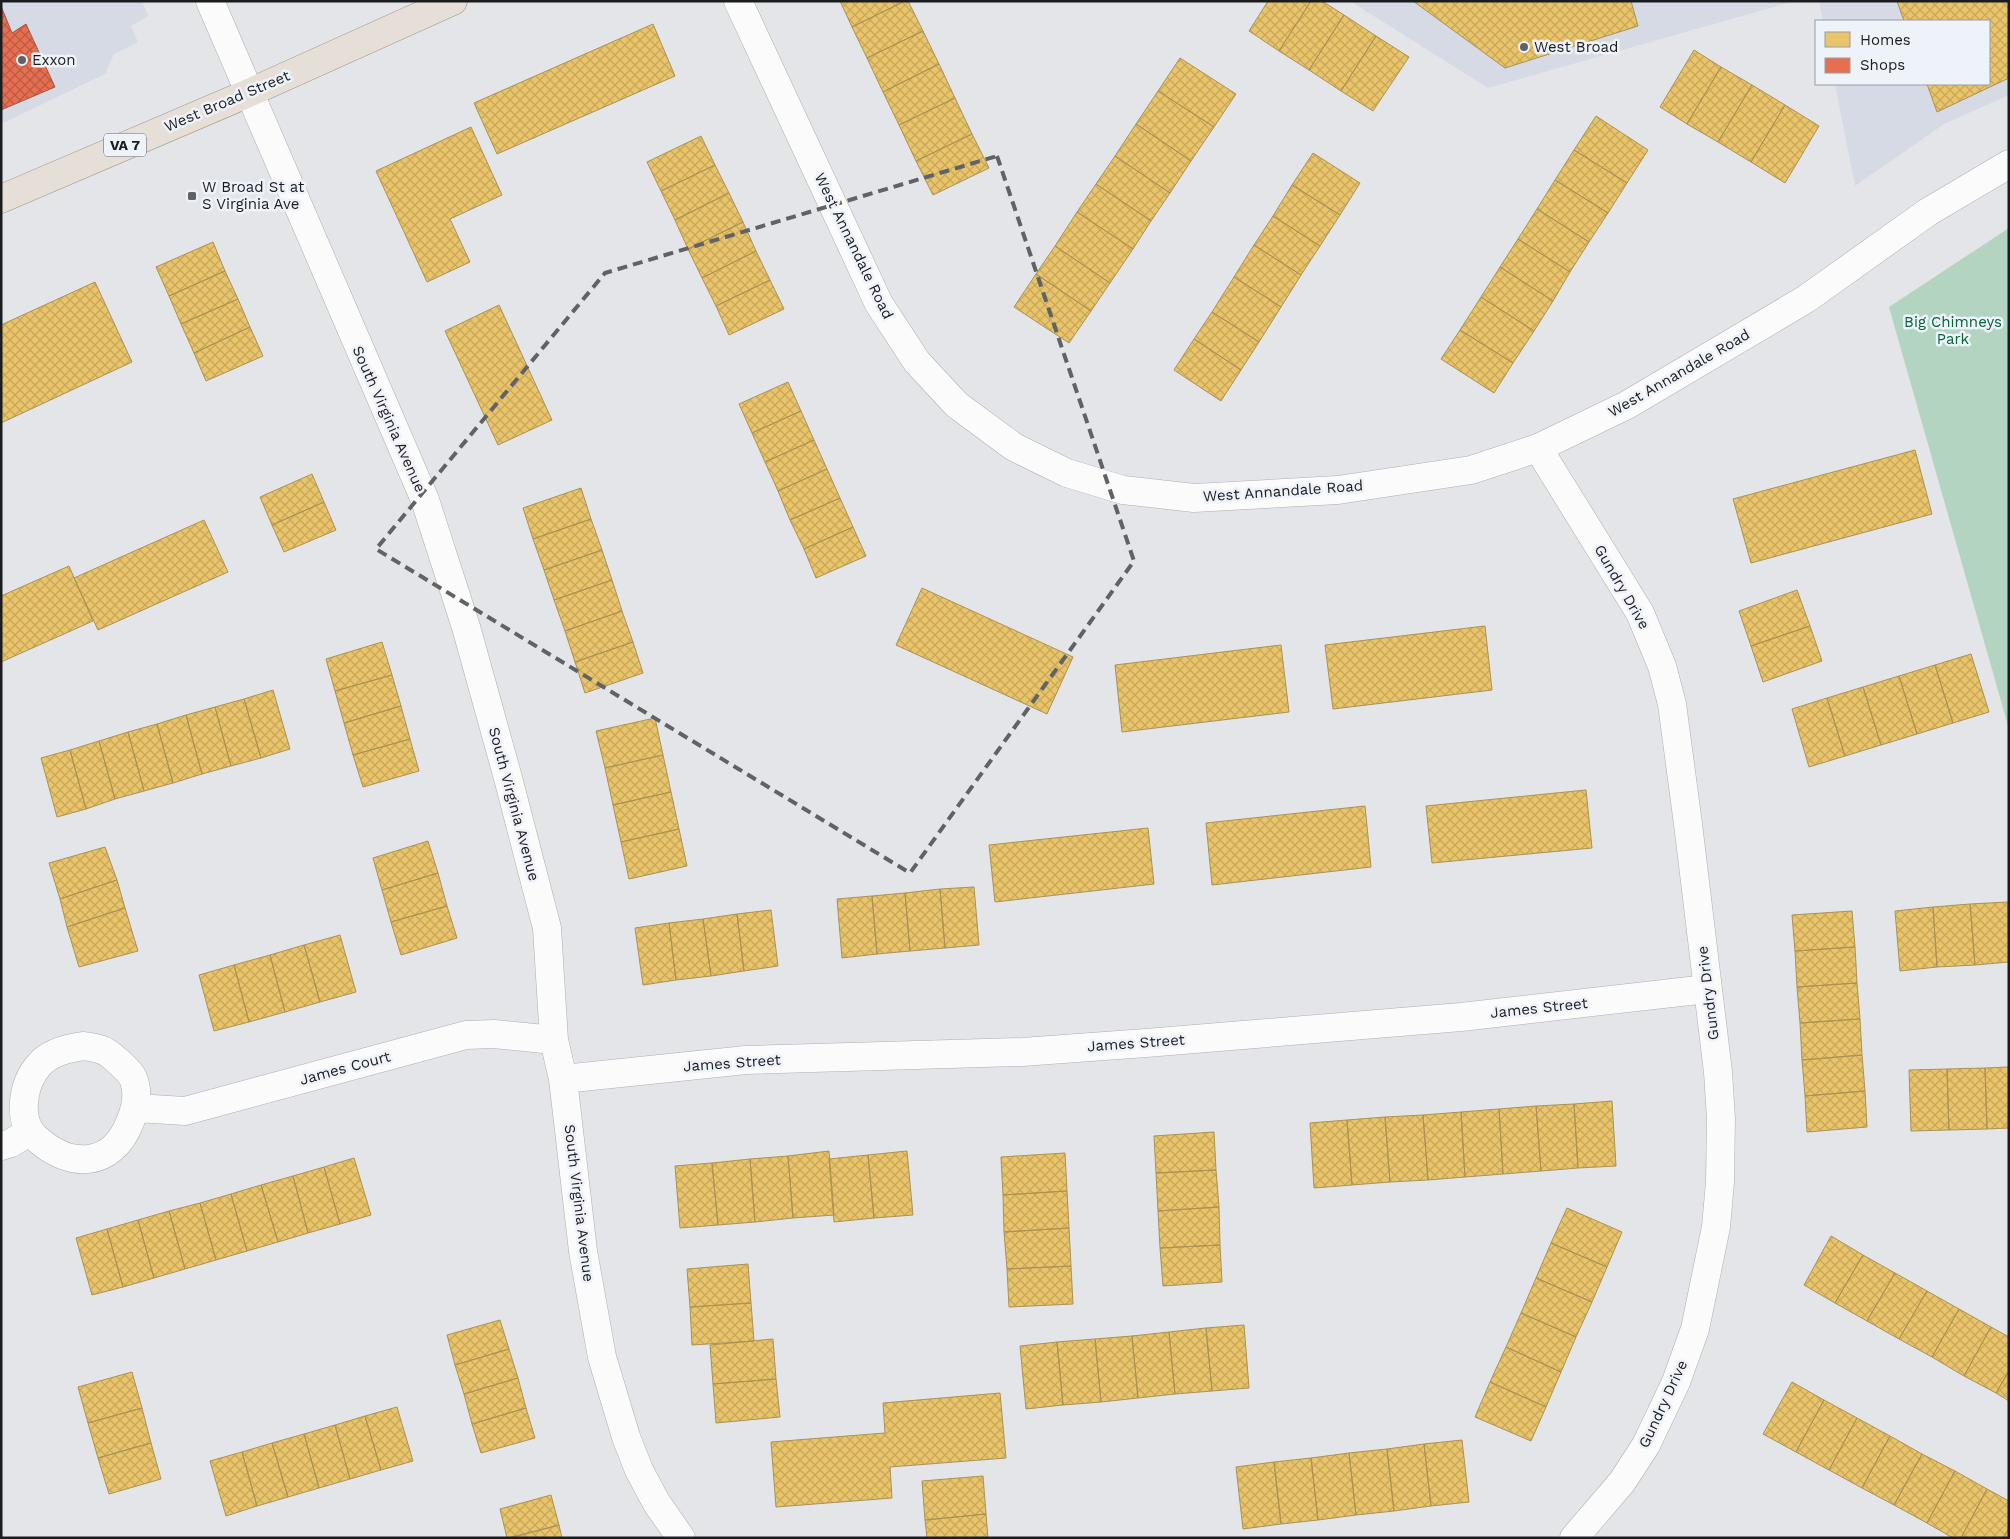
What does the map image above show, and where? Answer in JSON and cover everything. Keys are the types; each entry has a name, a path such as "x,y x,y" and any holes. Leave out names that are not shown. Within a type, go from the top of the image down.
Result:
{"main road":[{"name":"West Broad Street","path":"1,199 251,92 453,1"}],"street":[{"name":"South Virginia Avenue","path":"210,1 251,92 271,146 425,500 466,627 547,928 554,1040 564,1079 583,1251 602,1357 626,1437 639,1470 656,1502 681,1538"},
{"name":"West Annandale Road","path":"738,1 879,304 917,362 957,405 1014,447 1067,473 1123,490 1194,498 1338,490 1472,470 1538,448 1627,405 1774,318 1806,298 1928,212 2009,164"},
{"name":"Gundry Drive","path":"1538,448 1640,613 1662,666 1672,704 1721,1119 1720,1182 1716,1228 1695,1330 1676,1382 1646,1445 1622,1482 1574,1538"},
{"name":"James Street","path":"564,1079 746,1060 1022,1052 1146,1043 1461,1017 1707,989"},
{"name":"James Court","path":"136,1108 185,1112 466,1035 494,1034 554,1040"},
{"path":"84,1046 104,1051 133,1076 136,1108 124,1138 112,1149 85,1160 71,1159 57,1154 29,1132 24,1110 27,1086 39,1064 64,1049 84,1046"},
{"path":"1,1146 12,1143 29,1132"}],"highlighted area":[{"path":"997,156 1134,561 910,873 376,549 605,273"}],"shaded area":[{"path":"1,1 142,1 148,16 131,26 138,42 114,54 105,74 1,124"},
{"path":"1350,1 1795,1 1488,88"},
{"path":"1819,1 2009,1 2009,95 1944,124 1855,186 1835,85 1990,85 1990,20 1823,20"}],"green space":[{"name":"Big Chimneys Park","path":"2009,228 2009,729 1889,307"}],"building: Homes":[{"path":"840,1 905,1 852,27"},
{"path":"908,1 923,31 867,58 852,27"},
{"path":"1268,1 1311,1 1279,51 1249,31"},
{"path":"1311,1 1322,1 1344,15 1309,70 1279,51"},
{"name":"West Broad","path":"1413,1 1631,1 1638,26 1505,68"},
{"path":"1897,1 2009,1 2009,78 1937,112 1927,85 1990,85 1990,20 1904,20"},
{"path":"1344,15 1376,36 1341,91 1309,70"},
{"path":"653,24 675,76 497,154 474,103"},
{"path":"923,31 939,64 883,92 867,58"},
{"path":"1376,36 1409,57 1373,111 1341,91"},
{"path":"1694,50 1721,67 1687,124 1660,107"},
{"path":"1180,58 1236,94 1214,127 1158,91"},
{"path":"939,64 955,98 899,125 883,92"},
{"path":"1721,67 1752,85 1718,142 1687,124"},
{"path":"1752,85 1785,105 1751,162 1718,142"},
{"path":"1158,91 1214,127 1191,161 1136,124"},
{"path":"955,98 972,134 916,161 899,125"},
{"path":"1785,105 1819,126 1785,183 1751,162"},
{"path":"1596,116 1648,150 1627,183 1574,150"},
{"path":"1136,124 1191,161 1170,193 1115,156"},
{"path":"471,127 502,195 450,219 470,262 427,282 376,171"},
{"path":"972,134 989,168 933,195 916,161"},
{"path":"701,136 715,165 661,191 647,162"},
{"path":"1574,150 1627,183 1608,213 1555,180"},
{"path":"1313,153 1360,183 1340,215 1292,185"},
{"path":"1115,156 1170,193 1151,221 1096,184"},
{"path":"715,165 729,193 675,220 661,191"},
{"path":"1555,180 1608,213 1589,242 1537,209"},
{"path":"1096,184 1151,221 1133,249 1077,212"},
{"path":"1292,185 1340,215 1320,246 1273,216"},
{"path":"729,193 743,222 688,249 675,220"},
{"path":"1537,209 1589,242 1570,272 1518,239"},
{"path":"1077,212 1133,249 1110,283 1055,246"},
{"path":"1273,216 1320,246 1301,275 1254,245"},
{"path":"743,222 756,251 702,278 688,249"},
{"path":"1518,239 1570,272 1553,301 1500,267"},
{"path":"213,242 225,271 169,296 156,267"},
{"path":"1254,245 1301,275 1281,307 1234,277"},
{"path":"1055,246 1110,283 1091,311 1036,274"},
{"path":"756,251 770,280 716,306 702,278"},
{"path":"1500,267 1553,301 1534,331 1481,297"},
{"path":"225,271 238,299 181,324 169,296"},
{"path":"1036,274 1091,311 1069,343 1014,307"},
{"path":"1234,277 1281,307 1259,342 1212,312"},
{"path":"770,280 784,309 729,335 716,306"},
{"path":"95,282 132,362 1,423 1,325"},
{"path":"1481,297 1534,331 1513,363 1460,330"},
{"path":"238,299 250,327 194,353 181,324"},
{"path":"499,305 552,420 498,445 445,331"},
{"path":"1212,312 1259,342 1241,370 1194,339"},
{"path":"250,327 263,356 206,381 194,353"},
{"path":"1460,330 1513,363 1494,393 1441,359"},
{"path":"1194,339 1241,370 1221,401 1174,370"},
{"path":"788,382 801,411 752,433 739,404"},
{"path":"801,411 814,440 765,462 752,433"},
{"path":"814,440 827,469 778,491 765,462"},
{"path":"1915,450 1932,514 1751,563 1733,499"},
{"path":"827,469 840,498 790,520 778,491"},
{"path":"312,474 324,502 272,525 260,497"},
{"path":"581,488 591,519 533,539 523,508"},
{"path":"840,498 853,527 804,549 790,520"},
{"path":"324,502 336,530 284,552 272,525"},
{"path":"591,519 602,550 544,570 533,539"},
{"path":"204,520 228,572 98,630 74,578"},
{"path":"853,527 866,556 816,578 804,549"},
{"path":"602,550 612,580 554,600 544,570"},
{"path":"69,566 93,621 1,662 1,596"},
{"path":"612,580 622,611 565,631 554,600"},
{"path":"922,588 1073,657 1047,714 896,645"},
{"path":"1797,590 1810,626 1751,646 1739,611"},
{"path":"622,611 633,642 575,662 565,631"},
{"path":"1485,626 1492,690 1333,709 1325,645"},
{"path":"1810,626 1822,661 1763,682 1751,646"},
{"path":"382,642 392,675 335,691 326,659"},
{"path":"633,642 643,673 585,693 575,662"},
{"path":"1281,645 1289,712 1122,732 1115,665"},
{"path":"1971,654 1989,712 1953,723 1935,665"},
{"path":"1935,665 1953,723 1917,734 1899,676"},
{"path":"392,675 401,706 344,723 335,691"},
{"path":"1899,676 1917,734 1881,745 1863,687"},
{"path":"1863,687 1881,745 1845,756 1827,698"},
{"path":"273,690 290,749 261,758 244,699"},
{"path":"1827,698 1845,756 1809,767 1792,709"},
{"path":"244,699 261,758 231,766 215,707"},
{"path":"401,706 410,739 353,755 344,723"},
{"path":"215,707 231,766 202,774 186,715"},
{"path":"186,715 202,774 173,783 157,724"},
{"path":"655,718 663,755 605,768 596,731"},
{"path":"157,724 173,783 144,791 128,732"},
{"path":"128,732 144,791 115,799 99,741"},
{"path":"410,739 419,771 363,787 353,755"},
{"path":"99,741 115,799 86,809 70,750"},
{"path":"70,750 86,809 57,817 41,758"},
{"path":"663,755 671,792 613,805 605,768"},
{"path":"1586,790 1592,848 1432,863 1426,806"},
{"path":"671,792 679,829 621,842 613,805"},
{"path":"1365,806 1371,867 1212,885 1206,823"},
{"path":"1148,828 1154,884 995,902 989,845"},
{"path":"679,829 687,866 629,879 621,842"},
{"path":"428,841 438,873 382,890 373,858"},
{"path":"105,847 117,880 60,899 49,863"},
{"path":"438,873 447,906 391,922 382,890"},
{"path":"117,880 125,908 67,927 60,899"},
{"path":"974,887 979,945 945,948 940,889"},
{"path":"940,889 945,948 910,951 905,893"},
{"path":"905,893 910,951 877,954 872,896"},
{"path":"872,896 877,954 842,958 837,899"},
{"path":"2008,902 2009,962 1975,965 1970,904"},
{"path":"1970,904 1975,965 1937,967 1933,907"},
{"path":"447,906 457,938 401,955 391,922"},
{"path":"1933,907 1937,967 1900,971 1895,911"},
{"path":"125,908 138,951 79,967 67,927"},
{"path":"771,910 778,966 744,971 737,914"},
{"path":"1852,911 1855,947 1795,951 1792,915"},
{"path":"737,914 744,971 711,976 703,919"},
{"path":"703,919 711,976 676,980 669,923"},
{"path":"669,923 676,980 643,985 635,928"},
{"path":"340,935 356,992 320,1002 304,945"},
{"path":"304,945 320,1002 285,1012 270,955"},
{"path":"1855,947 1857,983 1797,987 1795,951"},
{"path":"270,955 285,1012 249,1022 234,965"},
{"path":"234,965 249,1022 214,1031 199,975"},
{"path":"1857,983 1860,1019 1800,1023 1797,987"},
{"path":"1860,1019 1862,1055 1802,1060 1800,1023"},
{"path":"1862,1055 1865,1091 1805,1096 1802,1060"},
{"path":"2009,1067 2009,1128 1987,1129 1985,1068"},
{"path":"1985,1068 1987,1129 1949,1130 1947,1069"},
{"path":"1947,1069 1949,1130 1911,1131 1909,1070"},
{"path":"1865,1091 1867,1127 1807,1132 1805,1096"},
{"path":"1612,1101 1616,1166 1578,1168 1574,1104"},
{"path":"1574,1104 1578,1168 1541,1171 1536,1106"},
{"path":"1536,1106 1541,1171 1503,1174 1499,1109"},
{"path":"1499,1109 1503,1174 1465,1177 1461,1112"},
{"path":"1461,1112 1465,1177 1428,1180 1423,1115"},
{"path":"1423,1115 1428,1180 1390,1182 1385,1117"},
{"path":"1385,1117 1390,1182 1352,1185 1347,1120"},
{"path":"1347,1120 1352,1185 1314,1188 1310,1123"},
{"path":"1214,1132 1216,1170 1156,1173 1154,1136"},
{"path":"829,1151 834,1215 793,1218 788,1156"},
{"path":"907,1151 913,1215 874,1218 868,1155"},
{"path":"1065,1153 1067,1191 1003,1195 1001,1157"},
{"path":"868,1155 874,1218 834,1222 829,1159"},
{"path":"788,1156 793,1218 755,1222 750,1159"},
{"path":"354,1158 371,1215 340,1224 324,1167"},
{"path":"750,1159 755,1222 718,1225 712,1163"},
{"path":"712,1163 718,1225 680,1228 675,1166"},
{"path":"324,1167 340,1224 308,1233 293,1176"},
{"path":"1216,1170 1219,1207 1158,1211 1156,1173"},
{"path":"293,1176 308,1233 278,1242 261,1185"},
{"path":"261,1185 278,1242 247,1251 231,1194"},
{"path":"1067,1191 1069,1228 1004,1232 1003,1195"},
{"path":"231,1194 247,1251 216,1260 200,1203"},
{"path":"200,1203 216,1260 185,1269 169,1211"},
{"path":"1219,1207 1220,1245 1160,1248 1158,1211"},
{"path":"1567,1208 1622,1232 1607,1267 1551,1243"},
{"path":"169,1211 185,1269 154,1278 138,1220"},
{"path":"138,1220 154,1278 123,1287 107,1229"},
{"path":"1069,1228 1071,1266 1007,1269 1004,1232"},
{"path":"107,1229 123,1287 92,1295 76,1238"},
{"path":"1831,1236 1863,1255 1835,1303 1804,1285"},
{"path":"1551,1243 1607,1267 1592,1302 1536,1278"},
{"path":"1220,1245 1222,1282 1163,1286 1160,1248"},
{"path":"1863,1255 1895,1273 1867,1321 1835,1303"},
{"path":"748,1264 751,1303 690,1307 687,1269"},
{"path":"1071,1266 1073,1304 1009,1307 1007,1269"},
{"path":"1895,1273 1927,1291 1899,1339 1867,1321"},
{"path":"1536,1278 1592,1302 1576,1337 1521,1313"},
{"path":"1927,1291 1959,1309 1932,1357 1899,1339"},
{"path":"751,1303 754,1341 692,1345 690,1307"},
{"path":"1959,1309 1991,1327 1964,1376 1932,1357"},
{"path":"1521,1313 1576,1337 1561,1372 1506,1347"},
{"path":"500,1320 509,1349 455,1365 447,1335"},
{"path":"1244,1325 1249,1388 1212,1391 1206,1328"},
{"path":"1991,1327 2009,1337 2009,1371 1996,1393 1964,1376"},
{"path":"1206,1328 1212,1391 1175,1394 1169,1332"},
{"path":"1169,1332 1175,1394 1138,1398 1132,1336"},
{"path":"1132,1336 1138,1398 1101,1402 1095,1339"},
{"path":"773,1339 776,1379 713,1384 710,1345"},
{"path":"1095,1339 1101,1402 1063,1405 1057,1342"},
{"path":"1057,1342 1063,1405 1026,1409 1020,1346"},
{"path":"1506,1347 1561,1372 1546,1407 1490,1382"},
{"path":"509,1349 518,1378 464,1394 455,1365"},
{"path":"2009,1371 2009,1401 1996,1393"},
{"path":"132,1372 142,1408 88,1423 78,1387"},
{"path":"518,1378 526,1408 472,1424 464,1394"},
{"path":"776,1379 780,1417 716,1423 713,1384"},
{"path":"1490,1382 1546,1407 1531,1441 1475,1417"},
{"path":"1792,1382 1824,1400 1796,1452 1763,1434"},
{"path":"1000,1393 1006,1458 890,1467 892,1498 776,1507 771,1442 885,1433 883,1403"},
{"path":"1824,1400 1857,1418 1829,1470 1796,1452"},
{"path":"397,1407 413,1461 381,1470 365,1416"},
{"path":"142,1408 151,1443 98,1458 88,1423"},
{"path":"526,1408 535,1438 481,1453 472,1424"},
{"path":"365,1416 381,1470 350,1479 335,1425"},
{"path":"1857,1418 1890,1436 1862,1488 1829,1470"},
{"path":"335,1425 350,1479 319,1488 304,1434"},
{"path":"304,1434 319,1488 288,1497 272,1443"},
{"path":"1890,1436 1922,1454 1894,1505 1862,1488"},
{"path":"1462,1440 1469,1502 1431,1506 1424,1444"},
{"path":"151,1443 161,1479 109,1494 98,1458"},
{"path":"272,1443 288,1497 257,1506 242,1452"},
{"path":"1424,1444 1431,1506 1394,1511 1387,1449"},
{"path":"1387,1449 1394,1511 1356,1515 1349,1453"},
{"path":"242,1452 257,1506 226,1516 210,1461"},
{"path":"1349,1453 1356,1515 1318,1520 1311,1458"},
{"path":"1922,1454 1955,1471 1927,1523 1894,1505"},
{"path":"1311,1458 1318,1520 1281,1524 1274,1462"},
{"path":"1274,1462 1281,1524 1243,1529 1236,1467"},
{"path":"1955,1471 1987,1489 1961,1538 1953,1538 1927,1523"},
{"path":"983,1476 986,1514 925,1520 922,1481"},
{"path":"1987,1489 2009,1501 2009,1528 2003,1538 1961,1538"},
{"path":"551,1495 559,1525 507,1538 500,1509"},
{"path":"986,1514 988,1538 927,1538 925,1520"},
{"path":"559,1525 562,1538 511,1538"},
{"path":"2009,1528 2009,1538 2003,1538"}],"building: Shops":[{"name":"Exxon","path":"1,6 12,33 26,24 55,87 1,110"}],"place":[{"name":"West Broad","path":"1524,47"},
{"name":"Exxon","path":"22,60"},
{"name":"W Broad St at S Virginia Ave","path":"192,196"}]}
